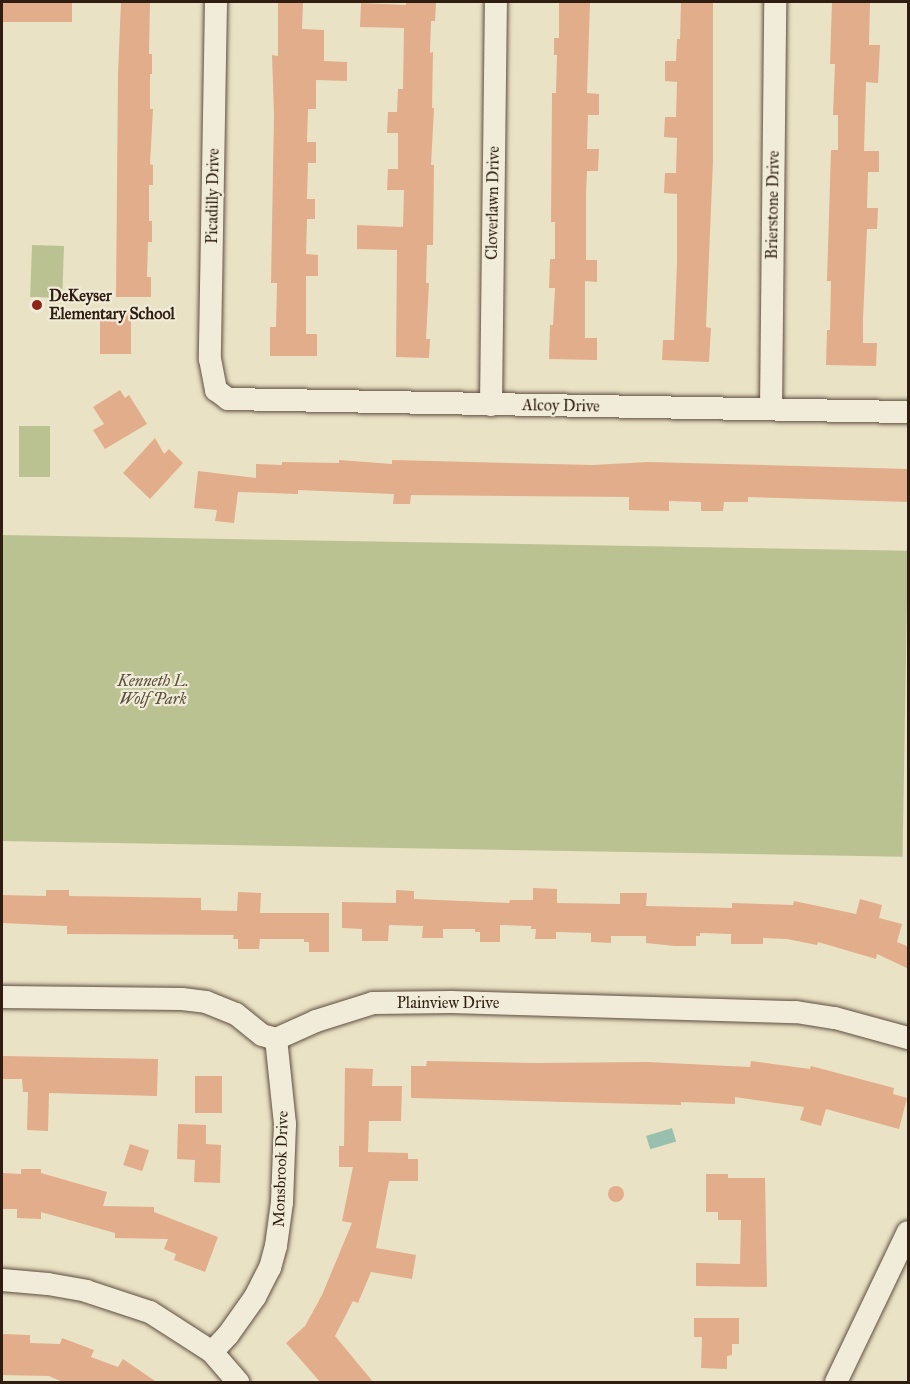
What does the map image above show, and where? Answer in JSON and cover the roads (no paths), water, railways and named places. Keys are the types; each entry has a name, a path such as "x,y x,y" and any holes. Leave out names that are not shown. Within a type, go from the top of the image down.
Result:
{"street":[{"name":"Picadilly Drive","path":"216,2 210,359 216,390"},
{"name":"Cloverlawn Drive","path":"490,405 496,2"},
{"name":"Brierstone Drive","path":"771,409 775,2"},
{"name":"Alcoy Drive","path":"216,390 228,399 909,412"},
{"path":"2,997 174,999 206,1002 236,1014 262,1035 276,1040"},
{"name":"Plainview Drive","path":"276,1040 316,1021 373,1003 451,1002 796,1012 847,1020 909,1038"},
{"name":"Monsbrook Drive","path":"212,1352 228,1335 255,1297 270,1268 276,1246 282,1202 285,1124 276,1040"},
{"path":"836,1383 909,1232"},
{"path":"2,1280 48,1284 86,1291 139,1308 175,1326 212,1352 238,1383"}],"place":[{"name":"DeKeyser Elementary School","path":"37,305"}],"park label":[{"name":"Kenneth L. Wolf Park","path":"153,690"}]}
